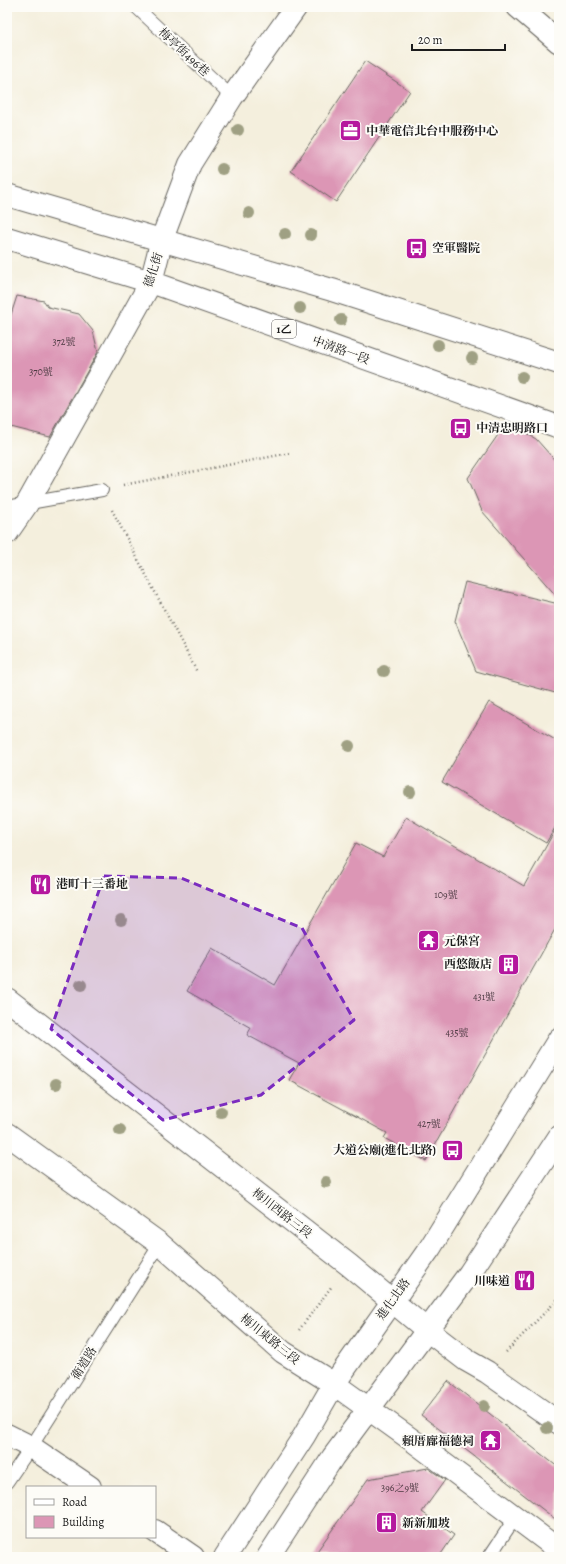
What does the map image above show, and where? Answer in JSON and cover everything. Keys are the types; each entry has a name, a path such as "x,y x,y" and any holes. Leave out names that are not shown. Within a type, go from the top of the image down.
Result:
{"main road":[{"name":"德化街","path":"7,533 17,506 151,282 162,239 190,164 232,97 296,7"},
{"path":"518,7 559,42"},
{"path":"7,195 162,239 332,290 559,363"},
{"name":"中清路一段","path":"7,238 151,282 559,427"},
{"name":"梅川西路三段","path":"7,999 392,1300 427,1330 466,1360 487,1372 559,1423"},
{"name":"進化北路","path":"225,1557 304,1436 334,1384 430,1248 559,1039"},
{"name":"梅川東路三段","path":"7,1134 160,1244 283,1352 334,1384 559,1550"},
{"path":"268,1557 333,1457 470,1274 559,1136"},
{"path":"7,1435 31,1447 89,1486"},
{"path":"156,1532 193,1557"}],"lane":[{"name":"梅亭街496巷","path":"136,7 232,97"},
{"path":"17,506 102,490"},
{"name":"衛道路","path":"7,1482 31,1447 160,1244"},
{"path":"489,1557 515,1518"}],"path":[{"path":"197,672 102,490 290,453"},
{"path":"298,1332 334,1284"},
{"path":"487,1372 559,1298"}],"highlighted area":[{"path":"104,876 181,878 302,928 354,1020 261,1095 163,1120 51,1029"}],"building":[{"name":"中華電信北台中服務中心","path":"365,61 410,91 336,202 291,171"},
{"path":"17,296 44,301 48,307 79,314 93,331 98,352 50,437 7,426 7,327"},
{"path":"507,422 536,439 559,465 559,599 482,511 468,478"},
{"path":"465,582 559,604 559,694 476,671 455,621"},
{"path":"489,702 559,742 559,821 546,843 442,782"},
{"name":"元保宮","path":"406,817 524,886 559,823 559,922 426,1161 384,1138 387,1133 289,1080 299,1063 247,1035 251,1028 187,991 212,948 275,985 356,843 383,857"},
{"name":"賴厝廍福德祠","path":"448,1381 559,1468 559,1522 421,1415"},
{"name":"新新加坡","path":"428,1468 445,1480 422,1512 454,1535 439,1557 313,1557 368,1479"}],"place":[{"name":"中華電信北台中服務中心","path":"350,131"},
{"name":"空軍醫院","path":"416,248"},
{"name":"中清忠明路口","path":"460,428"},
{"name":"港町十三番地","path":"41,884"},
{"name":"元保宮","path":"428,941"},
{"name":"西悠飯店","path":"508,964"},
{"name":"大道公廟(進化北路)","path":"452,1150"},
{"name":"川味道","path":"525,1281"},
{"name":"賴厝廍福德祠","path":"490,1441"},
{"name":"新新加坡","path":"387,1523"}]}
